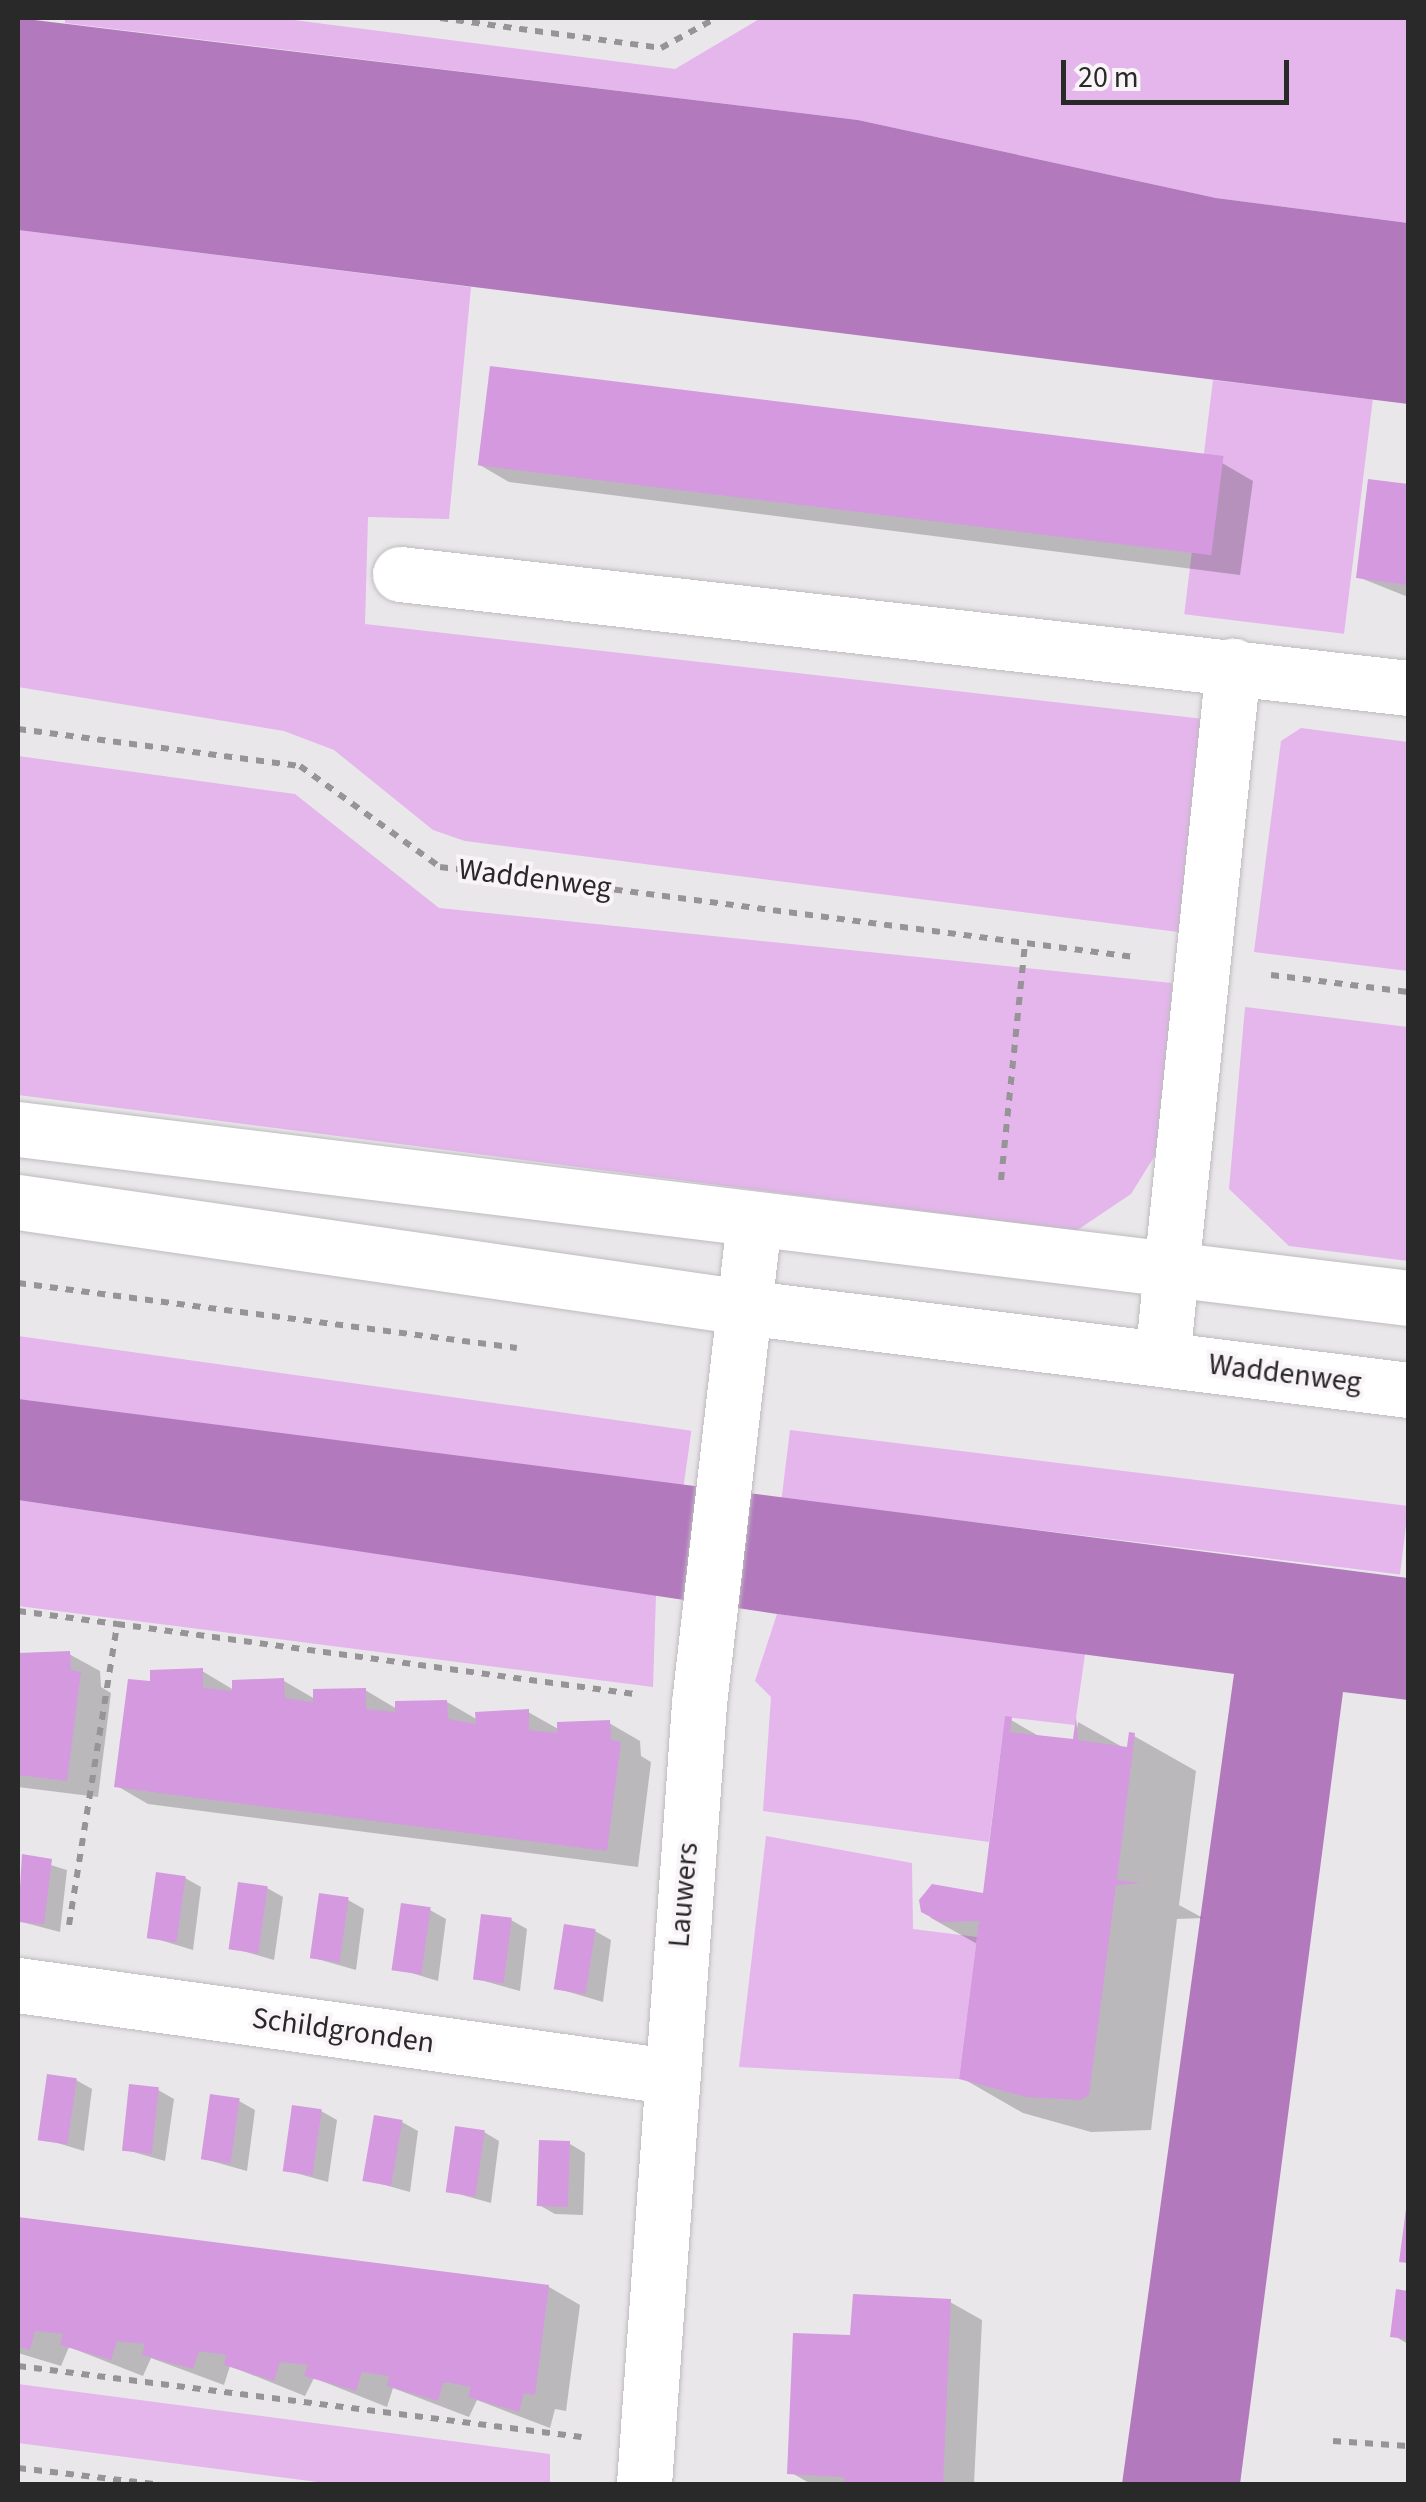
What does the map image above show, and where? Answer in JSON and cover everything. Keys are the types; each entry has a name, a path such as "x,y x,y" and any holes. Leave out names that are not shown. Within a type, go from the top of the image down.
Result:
{"street":[{"path":"400,574 1408,688"},
{"path":"1162,1359 1207,966 1232,666"},
{"path":"18,1129 754,1223 994,1245 1408,1298"},
{"name":"Waddenweg","path":"18,1202 743,1308 1408,1390"},
{"path":"743,1308 754,1223"},
{"name":"Lauwers","path":"645,2464 669,2076 700,1691 732,1438 743,1308"},
{"name":"Schildgronden","path":"38,1988 669,2076"}],"path":[{"path":"440,18 661,48 716,18"},
{"name":"Waddenweg","path":"18,730 300,766 440,867 1408,992"},
{"path":"994,1245 1024,943"},
{"path":"18,1283 524,1349"},
{"path":"18,1611 700,1691"},
{"path":"38,1988 117,1624"},
{"path":"18,2366 645,2464"},
{"path":"1333,2440 1408,2446"},
{"path":"18,2468 154,2484"}],"shaded area":[{"path":"18,18 858,120 1216,198 1408,223 1408,404 18,230"},
{"path":"65,18 278,18 675,69 761,18 1408,18 1408,223 1216,198 858,120 65,23"},
{"path":"18,230 471,287 449,519 368,517 365,624 1204,719 1186,933 465,841 433,830 334,750 284,731 18,687"},
{"path":"1213,380 1373,400 1344,634 1184,614"},
{"path":"1301,728 1408,742 1408,971 1254,952 1281,741"},
{"path":"18,756 295,794 439,908 1172,983 1167,1136 1131,1194 1076,1231 18,1095"},
{"path":"1245,1007 1408,1027 1408,1261 1289,1246 1229,1189"},
{"path":"18,1336 691,1431 682,1494 18,1401"},
{"path":"18,1399 1408,1578 1408,1700 1343,1692 1240,2484 1122,2484 1234,1674 777,1614 18,1500"},
{"path":"790,1430 1408,1506 1400,1574 782,1498"},
{"path":"18,1500 656,1595 653,1687 18,1606"},
{"path":"777,1614 1085,1654 1075,1725 1005,1717 989,1842 763,1811 771,1697 755,1681"},
{"path":"766,1836 912,1863 913,1929 977,1937 959,2079 739,2067"},
{"path":"18,2384 550,2454 550,2484 333,2484 18,2443"}],"building":[{"path":"490,366 1223,456 1211,555 478,465"},
{"path":"1368,479 1408,484 1408,585 1356,578"},
{"path":"70,1651 71,1670 81,1672 67,1781 18,1775 18,1653"},
{"path":"203,1668 203,1688 232,1691 232,1680 284,1678 285,1698 313,1702 313,1689 366,1688 366,1709 395,1712 395,1701 447,1700 448,1719 476,1724 475,1712 529,1709 529,1730 557,1733 557,1722 610,1720 611,1740 621,1742 607,1851 114,1787 128,1679 150,1681 150,1670"},
{"path":"1005,1716 1012,1717 1010,1732 1073,1739 1076,1717 1078,1740 1127,1747 1129,1732 1135,1733 1117,1880 1142,1883 1116,1885 1089,2095 1080,2100 1026,2097 959,2079 979,1921 940,1922 921,1912 919,1900 932,1884 983,1893"},
{"path":"22,1854 52,1859 44,1924 18,1922"},
{"path":"156,1872 186,1876 176,1943 147,1938"},
{"path":"238,1882 268,1886 258,1954 229,1949"},
{"path":"319,1893 349,1897 340,1963 310,1958"},
{"path":"401,1903 431,1907 421,1975 392,1970"},
{"path":"481,1914 512,1918 504,1983 473,1980"},
{"path":"564,1924 596,1929 585,1994 554,1989"},
{"path":"47,2074 77,2078 67,2145 38,2140"},
{"path":"129,2084 159,2087 152,2154 122,2151"},
{"path":"210,2094 240,2098 231,2164 201,2159"},
{"path":"292,2105 322,2109 312,2176 283,2171"},
{"path":"374,2115 403,2120 391,2186 362,2181"},
{"path":"455,2126 485,2130 475,2197 446,2192"},
{"path":"539,2140 570,2141 568,2207 537,2206"},
{"path":"1408,2209 1408,2263 1399,2262"},
{"path":"18,2217 549,2285 535,2395 524,2393 519,2412 468,2397 471,2387 451,2383 443,2383 438,2401 387,2386 389,2376 362,2372 356,2391 304,2376 308,2365 280,2362 274,2381 224,2365 226,2355 199,2351 193,2369 142,2355 145,2344 117,2341 111,2360 60,2345 63,2334 35,2331 30,2350 18,2346"},
{"path":"1396,2289 1408,2291 1408,2339 1390,2337"},
{"path":"853,2294 951,2299 943,2484 844,2484 844,2477 787,2474 793,2333 850,2335"}]}
